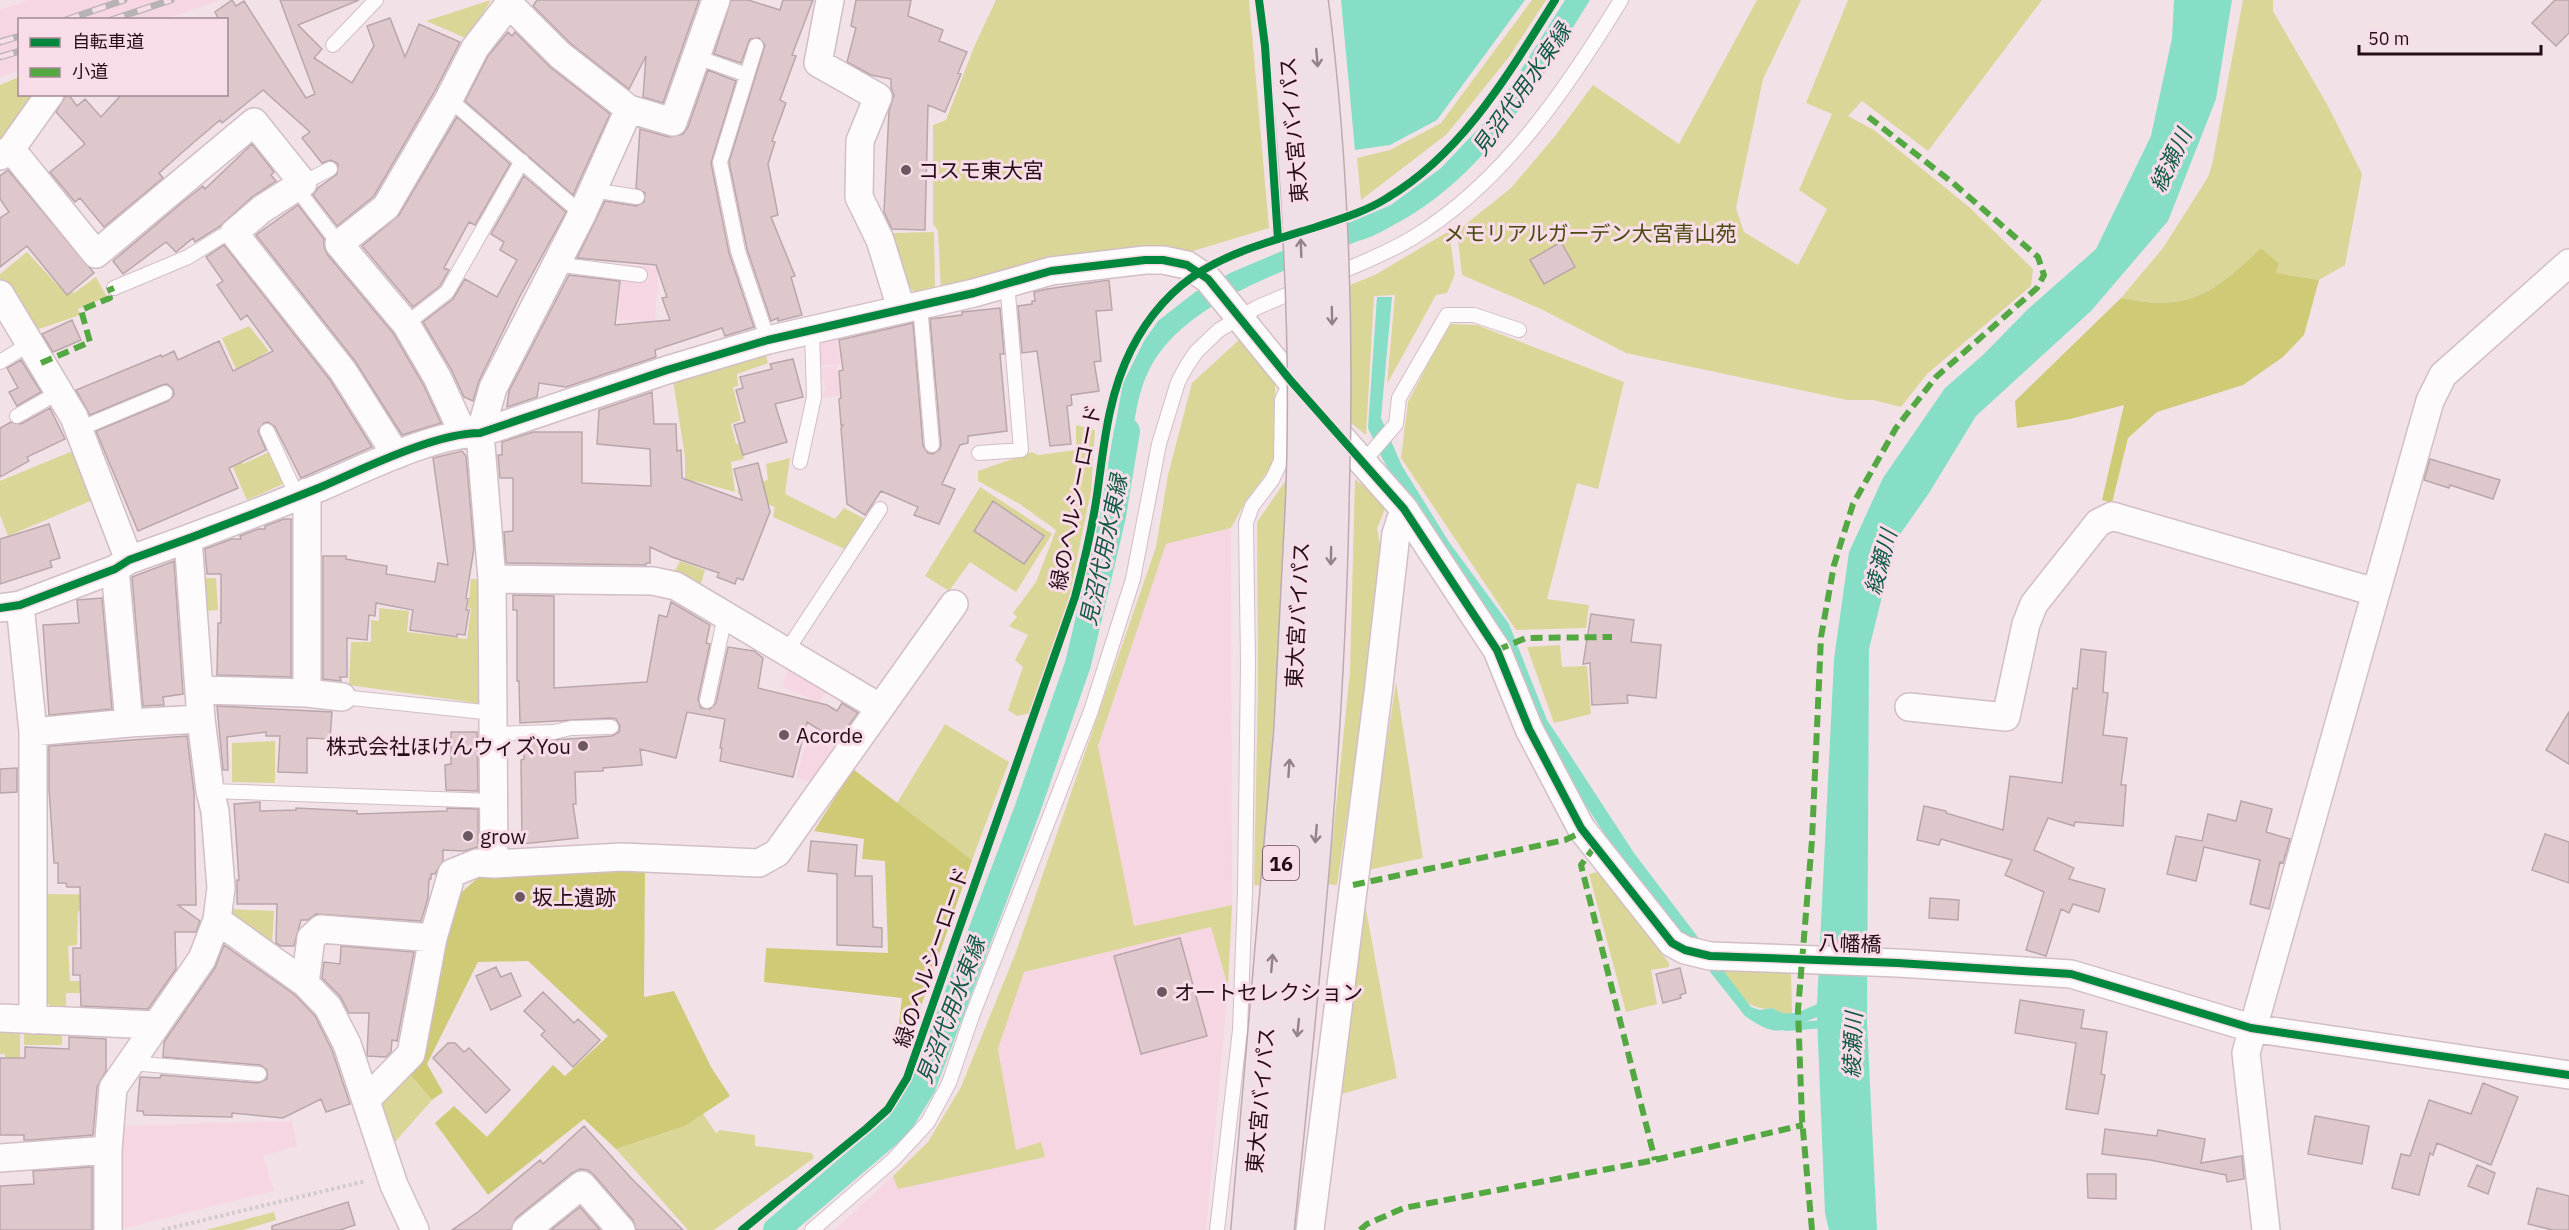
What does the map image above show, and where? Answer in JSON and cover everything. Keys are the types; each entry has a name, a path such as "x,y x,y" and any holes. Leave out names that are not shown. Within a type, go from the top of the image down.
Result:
{"highway":[{"name":"東大宮バイパス","path":"1277,1230 1308,926 1329,634 1305,378 1300,210 1281,0"},
{"name":"東大宮バイパス","path":"1248,1230 1292,730 1317,496 1334,368 1323,132 1311,0"}],"street":[{"path":"494,864 492,579 471,433 406,324 339,244 386,207 449,99 475,48 506,2 560,55 629,109 673,122 716,0"},
{"path":"830,0 818,63 878,97 860,141 859,197 910,306"},
{"path":"48,96 6,152 96,254 254,122 303,183 262,208 234,233 344,371 396,455"},
{"path":"471,433 587,202 629,109"},
{"path":"33,1020 33,732 10,607 188,539 396,455 667,370 768,340 974,293 1051,271 1163,260 1186,265 1208,279 1291,381 1368,459 1404,509 1396,534 1310,1230"},
{"path":"2266,1230 2246,1053 2251,1028 2430,401 2443,375 2569,263"},
{"path":"0,294 79,429 122,564 129,723"},
{"path":"302,494 307,693"},
{"name":"八幡橋","path":"1404,509 1497,650 1529,729 1581,828 1672,943 1685,950 1720,956 1898,963 2072,974 2251,1028 2569,1075"},
{"path":"1909,707 2006,717 2026,624 2034,604 2098,523 2112,516 2375,592"},
{"path":"108,1230 108,1150 113,1088 202,959 217,920 221,888 215,811 201,719 188,539"},
{"path":"492,579 652,581 676,586 879,707"},
{"path":"366,1100 411,1054 433,938 452,873 477,863 622,857 759,863 777,854 954,604"},
{"path":"200,690 307,693 342,697"},
{"path":"33,732 201,719"},
{"path":"217,920 305,982 328,1007 347,1044 391,1174 415,1230"},
{"path":"305,982 311,938 321,930 433,938"},
{"path":"0,1018 155,1025"},
{"path":"0,1158 108,1150"},
{"path":"526,1230 582,1185 621,1230"}],"lane":[{"path":"333,45 376,0"},
{"path":"812,1230 893,1160 928,1122 949,1083 972,1016 1091,711 1133,579 1159,444 1178,382 1196,352 1234,313 1394,249 1454,209 1494,171 1547,111 1621,0"},
{"path":"756,46 720,162 738,251 768,340"},
{"path":"697,57 747,75"},
{"path":"449,99 522,161 587,202 637,196"},
{"path":"406,324 447,292 522,161"},
{"path":"330,169 303,183 304,198 339,244"},
{"path":"114,288 189,257 222,236 234,233"},
{"path":"555,264 640,275"},
{"path":"979,453 1022,450 1007,282"},
{"path":"910,306 932,445"},
{"path":"1368,459 1396,424 1400,398 1447,315 1474,315 1518,330"},
{"path":"800,462 814,397 812,330"},
{"path":"0,362 29,344"},
{"path":"1217,1230 1240,1030 1248,664 1246,523 1252,506 1272,480 1281,461 1282,400 1291,381"},
{"path":"17,416 58,392"},
{"path":"79,429 165,393"},
{"path":"267,431 302,494"},
{"path":"786,652 880,509"},
{"path":"707,701 725,616"},
{"path":"342,697 554,732 571,728 611,727"},
{"path":"210,790 494,801"},
{"path":"131,1063 259,1074"}],"path":[{"path":"162,1230 391,1174"}],"shaded area":[{"path":"29,0 221,0 168,18 18,18 18,70 0,77 0,10"},
{"path":"2261,248 2279,264 2275,273 2319,280 2304,335 2283,357 2243,385 2157,412 2128,438 2112,503 2102,500 2124,405 2070,419 2017,428 2015,401 2121,298 2165,303 2199,295 2229,276"},
{"path":"622,264 659,267 655,323 618,320"},
{"path":"836,334 841,364 821,366 819,347 828,336"},
{"path":"837,366 841,396 822,397 825,388 821,368"},
{"path":"1231,528 1232,905 1134,926 1097,750 1166,544"},
{"path":"789,660 831,684 819,703 783,687"},
{"path":"810,729 842,748 814,782 796,778"},
{"path":"853,769 972,860 918,1015 896,1047 902,998 764,982 766,948 888,953 885,861 862,859 864,839 814,831"},
{"path":"645,869 644,997 674,991 711,1067 730,1096 685,1126 616,1149 584,1119 488,1195 435,1123 454,1106 487,1137 553,1065 565,1076 608,1036 528,961 478,962 427,1064 443,1092 432,1100 408,1072 456,897 480,876"},
{"path":"1211,927 1228,987 1206,1230 834,1230 893,1176 899,1189 1016,1150 998,1049 1024,972"},
{"path":"292,1121 297,1146 263,1156 274,1191 118,1230 120,1126"}],"green space":[{"path":"491,0 468,39 426,21"},
{"path":"996,0 1249,0 1269,228 1193,251 1054,260 941,291 938,231 933,224 933,125 946,120 974,47"},
{"path":"1532,0 1546,0 1509,57 1447,134 1361,200 1357,158 1390,150 1441,123"},
{"name":"メモリアルガーデン大宮青山苑","path":"1757,0 1801,0 1763,79 1736,208 1744,232 1798,265 1827,209 1799,190 1832,114 1806,103 1848,0 2042,0 1928,151 1862,101 1848,116 1874,130 1969,207 2033,269 2031,286 1927,374 1901,407 1873,400 1847,400 1626,353 1541,309 1462,275 1457,231 1511,188 1555,136 1593,85 1679,144"},
{"path":"2243,0 2273,0 2273,11 2328,106 2362,174 2345,265 2319,280 2274,273 2261,248 2229,276 2198,295 2164,303 2121,298 2163,248 2208,177"},
{"path":"18,77 18,96 42,96 0,146 0,85"},
{"path":"1449,231 1455,274 1447,293 1436,295 1387,384 1395,295 1374,296 1366,435 1351,423 1350,285 1375,275"},
{"path":"934,232 935,291 915,292 902,283 893,233"},
{"path":"27,252 65,293 71,290 74,293 96,277 107,297 78,309 80,315 33,331 0,279 0,274"},
{"path":"1449,324 1477,325 1624,382 1598,489 1577,483 1547,599 1589,605 1586,628 1516,630 1401,458 1408,402"},
{"path":"249,326 269,351 262,355 267,365 240,378 222,338"},
{"path":"1241,338 1275,384 1276,460 1246,501 1231,528 1166,544 1098,746 1134,926 1232,905 1228,987 1211,927 1024,972 998,1049 1016,1150 1041,1142 1045,1157 898,1189 893,1176 928,1142 961,1087 1016,952 1156,547 1168,475 1192,383"},
{"path":"764,349 768,363 737,374 738,386 733,387 741,420 731,424 736,444 741,443 744,459 731,462 735,492 695,481 685,483 685,457 672,374"},
{"path":"1076,425 1095,430 1091,491 1066,613 1031,713 1017,716 1008,710 1023,667 1015,660 1028,635 1009,626 1017,617 1013,613 1036,582 1056,530 1020,504 978,481 978,471 1032,452 1038,455 1076,450"},
{"path":"234,445 243,464 269,452 283,484 247,500 225,449"},
{"path":"75,450 95,499 8,536 0,515 0,481"},
{"path":"790,458 785,494 835,519 844,508 865,519 847,550 773,517 775,507 738,494 738,489 768,480 766,464"},
{"path":"1289,476 1263,886 1254,885 1258,681 1257,522"},
{"path":"1355,479 1387,505 1377,528 1384,568 1337,885 1328,884 1350,672"},
{"path":"980,487 1052,534 1016,592 970,562 949,591 925,576"},
{"path":"680,561 705,570 699,590 672,576"},
{"path":"201,578 216,578 218,610 202,611"},
{"path":"471,579 485,579 484,704 349,685 351,642 371,642 371,620 379,621 379,608 409,611 407,632 467,639 471,609 468,608"},
{"path":"1560,645 1562,667 1587,666 1591,714 1554,723 1527,647"},
{"path":"1396,682 1423,858 1368,870"},
{"path":"945,724 1009,762 972,860 897,803"},
{"path":"275,741 275,783 232,782 232,743"},
{"path":"1598,872 1669,963 1669,967 1651,970 1657,1004 1626,1012 1589,874"},
{"path":"1363,893 1397,1078 1342,1094"},
{"path":"46,894 119,895 119,912 78,911 77,945 68,946 70,981 99,981 99,993 66,993 66,1007 50,1007 46,999"},
{"path":"230,909 274,911 272,945 231,918"},
{"path":"1721,967 1791,971 1792,1015 1779,1013 1772,1008 1755,1007 1742,997"},
{"path":"0,1029 20,1029 20,1060 5,1060 5,1054 0,1054"},
{"path":"24,1030 62,1030 62,1045 24,1045"},
{"path":"408,1072 432,1100 394,1143 387,1139 379,1101"},
{"path":"703,1114 716,1133 720,1130 755,1135 755,1146 812,1153 814,1158 714,1230 688,1230 616,1149 685,1126"},
{"path":"274,1212 276,1220 243,1230 206,1230"}],"water":[{"path":"1341,0 1525,0 1437,120 1390,145 1355,150"},
{"path":"1565,0 1590,0 1532,91 1489,147 1465,173 1408,217 1371,236 1241,290 1187,324 1165,346 1144,381 1135,416 1130,464 1108,465 1123,383 1144,341 1158,321 1195,292 1230,273 1391,205 1441,168 1495,111"},
{"name":"綾瀬川","path":"2174,0 2232,0 2216,99 2168,221 2091,311 1976,416 1929,493 1896,540 1869,649 1867,1022 1877,1230 1829,1230 1825,1213 1817,1017 1788,1029 1774,1030 1745,1016 1623,862 1545,743 1382,458 1368,428 1377,297 1392,297 1381,418 1402,466 1449,542 1509,624 1547,720 1634,853 1751,1007 1760,1010 1772,1008 1784,1013 1800,1011 1817,1004 1834,659 1849,552 1883,478 1945,388 1983,355 2028,309 2096,249 2151,136 2172,38"}],"building":[{"path":"232,0 236,6 244,1 306,98 315,94 280,0 359,0 298,25 322,49 314,58 352,83 374,46 367,26 390,18 405,57 419,24 460,42 435,91 374,196 337,226 313,195 318,188 337,174 338,164 331,160 322,163 302,138 310,132 263,90 222,123 220,120 193,143 159,173 163,178 104,227 80,198 75,202 50,172 85,144 56,112 65,96 70,96 77,106 85,99 101,117 120,96 228,96 228,18 218,18 215,12"},
{"path":"537,0 699,0 663,103 643,97 646,56 629,89 570,43 533,6"},
{"path":"731,0 748,0 780,10 783,0 813,0 792,55 796,56 780,100 786,103 772,141 775,142 768,164 778,215 771,217 795,276 791,277 802,315 778,321 778,318 771,321 747,249 729,162 765,45 759,38 750,39 741,63 714,54"},
{"name":"コスモ東大宮","path":"856,0 911,0 908,16 943,30 939,41 967,52 958,73 961,74 945,112 928,105 925,230 892,229 884,212 889,111 894,95 891,79 871,75 847,62 856,28 851,26"},
{"path":"2555,0 2569,0 2569,33 2556,46 2532,23"},
{"path":"508,32 512,36 515,32 550,67 610,114 573,195 465,101 488,56"},
{"path":"708,70 736,81 711,163 729,253 754,327 725,336 722,328 655,350 656,357 566,387 539,383 537,397 507,407 509,391 569,275 620,281 615,325 670,320 662,298 667,297 656,265 577,258 605,201 636,206 644,202 645,193 636,188 640,129 669,137 683,134 688,127"},
{"path":"457,117 510,164 475,225 469,222 444,268 449,270 440,286 413,307 362,246 399,215"},
{"path":"252,144 274,172 271,175 276,181 252,197 219,227 195,242 193,238 176,252 166,242 123,274 113,261 203,186 205,189"},
{"path":"8,170 94,273 67,295 27,246 0,267 0,218 9,212 0,199 0,176"},
{"path":"524,176 566,212 519,298 479,381 473,401 464,397 451,369 423,322 453,299 465,279 497,297 517,260 500,250 504,242 491,234"},
{"path":"298,205 324,239 327,254 393,333 423,384 441,423 402,435 355,361 256,235"},
{"path":"1561,242 1575,267 1544,284 1530,260"},
{"path":"224,245 330,380 372,447 301,478 275,427 268,422 264,423 258,431 266,450 229,468 238,488 138,531 96,431 168,401 174,395 173,389 167,384 162,385 90,415 76,390 161,355 162,357 174,351 178,360 219,341 233,371 273,351 247,315 241,320 217,285 223,281 206,257"},
{"path":"1109,280 1112,310 1096,311 1101,361 1094,362 1099,391 1071,395 1072,405 1067,406 1071,444 1050,446 1037,351 1022,353 1018,306 1032,304 1032,301 1035,301 1034,292"},
{"path":"1000,308 1004,354 1000,354 1007,431 968,436 968,443 960,445 942,484 955,489 939,524 914,515 918,507 881,491 865,515 847,504 841,428 843,425 841,425 839,399 841,398 839,371 843,370 839,340 913,323 923,446 928,453 933,454 940,449 941,444 930,319 962,315 962,312"},
{"path":"72,320 81,340 53,352 42,334"},
{"path":"793,359 803,397 775,404 787,442 743,455 734,425 745,422 736,390 743,388 740,377 772,369 770,364"},
{"path":"21,360 41,392 17,406 9,392 18,388 7,368"},
{"path":"652,392 654,424 676,424 677,451 681,450 682,478 742,500 734,469 758,463 770,512 743,580 737,578 735,584 717,577 719,573 650,547 650,563 646,565 506,563 504,532 513,531 513,478 500,478 498,455 502,455 502,442 533,432 582,432 582,483 651,486 650,449 597,444 599,410"},
{"path":"50,408 65,439 27,457 29,461 0,477 0,428 11,422 21,424"},
{"path":"462,451 466,456 474,548 466,598 468,599 466,610 469,610 465,635 457,634 457,637 410,630 413,610 376,603 375,616 369,615 367,640 347,638 347,677 340,677 341,681 323,679 323,556 346,556 346,559 387,566 386,574 435,582 438,563 448,565 433,458"},
{"path":"2430,459 2500,480 2493,499 2450,485 2449,488 2424,480"},
{"path":"993,501 1044,536 1024,564 974,531"},
{"path":"284,519 291,519 291,677 217,675 218,623 221,623 221,574 207,574 205,549 232,539 241,539 240,536 258,529 265,529 265,526"},
{"path":"49,524 60,558 50,561 52,567 0,584 0,539"},
{"path":"174,561 183,694 163,697 164,705 143,706 132,577"},
{"path":"513,595 554,596 554,688 647,682 659,615 667,617 671,602 710,625 706,643 710,644 698,699 701,708 710,709 716,703 728,647 754,651 763,658 758,688 827,705 837,711 842,703 858,713 837,741 807,722 793,777 720,761 725,719 687,712 676,758 640,749 642,765 603,768 603,771 575,772 576,804 573,804 578,838 522,844 521,760 524,759 524,742 612,736 619,732 620,726 616,719 611,718 520,723 519,681 517,681 517,610 513,610"},
{"path":"102,598 112,709 49,715 43,625 79,623 77,600"},
{"path":"1591,614 1634,620 1631,642 1661,645 1656,698 1627,695 1628,703 1592,705 1590,663 1583,664"},
{"path":"2081,649 2106,652 2103,692 2108,693 2103,735 2127,738 2121,785 2126,785 2123,826 2075,822 2074,826 2048,818 2034,850 2074,868 2069,879 2105,889 2099,912 2073,904 2069,913 2061,909 2046,956 2026,950 2044,892 2005,875 2012,860 1941,839 1939,845 1917,840 1924,806 2003,830 2010,776 2062,783 2073,688 2077,689"},
{"path":"217,706 332,712 330,739 307,738 307,773 278,772 280,736 266,736 266,732 227,737 228,770 223,770"},
{"path":"2569,712 2569,764 2546,750"},
{"path":"451,732 477,732 478,791 446,790 445,765 451,764"},
{"path":"187,736 194,793 196,905 178,905 200,921 196,932 175,932 176,969 148,1009 81,1006 80,975 73,975 73,948 81,948 80,887 67,887 66,883 58,883 58,863 54,863 49,789 49,746"},
{"path":"17,768 17,792 0,793 0,769"},
{"path":"2241,801 2272,809 2266,832 2290,839 2283,863 2280,862 2269,909 2250,904 2260,860 2204,847 2196,881 2167,874 2176,836 2202,841 2208,814 2236,821"},
{"path":"260,802 260,811 296,810 296,808 357,811 357,814 447,811 447,808 478,809 478,847 464,851 443,850 443,861 429,879 428,898 421,921 316,914 308,920 301,920 294,946 281,946 276,943 277,904 237,904 237,880 239,880 234,804"},
{"path":"2545,834 2569,842 2569,883 2532,870"},
{"path":"811,841 857,845 855,876 872,876 873,927 882,928 882,947 837,945 837,874 808,871"},
{"path":"1930,898 1959,900 1958,920 1929,918"},
{"path":"1180,938 1207,1036 1141,1054 1114,956"},
{"path":"224,945 295,995 315,1016 332,1050 350,1104 326,1112 321,1099 283,1118 232,1113 232,1117 144,1115 143,1111 137,1111 140,1077 160,1078 161,1075 258,1083 267,1079 267,1070 260,1065 163,1057 164,1042 215,968"},
{"path":"341,946 414,952 397,1041 392,1040 391,1052 386,1057 367,1056 369,1013 349,1013 340,996 322,978 324,962 340,964"},
{"path":"496,967 501,977 511,973 521,996 491,1010 476,976"},
{"path":"1680,968 1686,993 1680,995 1681,998 1663,1003 1656,974"},
{"path":"543,992 574,1023 578,1019 600,1040 573,1067 541,1035 545,1031 524,1011"},
{"path":"2020,1000 2084,1010 2081,1028 2107,1032 2101,1074 2105,1075 2098,1114 2066,1109 2076,1043 2015,1033"},
{"path":"69,1037 106,1039 106,1071 97,1087 93,1135 24,1140 24,1135 0,1135 0,1058 25,1058 25,1047 69,1049"},
{"path":"448,1043 455,1043 464,1052 469,1048 510,1090 486,1113 433,1058"},
{"path":"2483,1083 2518,1097 2491,1165 2437,1143 2433,1155 2430,1153 2419,1195 2392,1188 2401,1154 2410,1156 2429,1100 2471,1114"},
{"path":"2315,1116 2369,1126 2362,1164 2308,1154"},
{"path":"584,1126 631,1178 683,1230 636,1230 633,1220 594,1175 588,1170 580,1169 516,1218 511,1230 452,1230 478,1212 540,1160 543,1164"},
{"path":"2105,1129 2157,1136 2158,1130 2205,1139 2201,1163 2242,1156 2244,1179 2227,1182 2226,1175 2150,1160 2102,1154"},
{"path":"2477,1165 2495,1173 2488,1194 2468,1186"},
{"path":"92,1167 92,1230 0,1230 0,1186 34,1184 33,1171"},
{"path":"2087,1174 2116,1174 2116,1199 2088,1198"},
{"path":"2537,1188 2569,1196 2569,1230 2553,1230 2528,1224"},
{"path":"348,1202 355,1225 340,1230 272,1230 272,1226"},
{"path":"580,1207 600,1230 551,1230"}],"waterway":[{"name":"見沼代用水東縁","path":"776,1230 899,1125 923,1086 1026,813 1078,664 1113,516 1127,431"},
{"path":"1786,1027 1825,1024"}],"railway":[{"path":"72,18 124,0"},
{"path":"117,18 171,0"},
{"path":"0,42 18,37"},
{"path":"0,57 18,52"}],"marked path":[{"path":"1812,1230 1802,1119 1798,1010 1812,840 1821,637 1834,565 1853,504 1896,428 1936,377 2037,288 2044,275 2038,257 1953,183 1866,115"},
{"path":"41,363 90,342 81,310 110,298 107,291 114,288"},
{"path":"1497,650 1526,638 1612,637"},
{"path":"1353,885 1565,840 1584,831"},
{"path":"1595,846 1581,865 1655,1160"},
{"path":"1360,1230 1367,1224 1404,1208 1655,1160 1803,1125"}],"cycle path":[{"path":"1259,0 1265,46 1278,239"},
{"name":"緑のヘルシーロード","path":"742,1230 888,1109 907,1078 1075,597 1093,520 1112,403 1123,367 1148,322 1166,299 1186,281 1208,267 1232,255 1361,211 1379,203 1414,180 1439,158 1482,110 1555,0"},
{"path":"0,608 20,605 115,569 129,560 273,506 421,445 480,433 667,370 768,340 974,293 1051,271 1163,260 1187,265 1208,279 1291,381 1404,509 1497,650 1529,729 1581,828 1672,943 1685,950 1710,956 1898,963 2071,974 2251,1028 2569,1075"}],"place":[{"name":"コスモ東大宮","path":"906,170"},
{"name":"Acorde","path":"784,735"},
{"name":"株式会社ほけんウィズYou","path":"583,746"},
{"name":"grow","path":"468,836"},
{"name":"坂上遺跡","path":"520,897"},
{"name":"オートセレクション","path":"1162,992"}]}
